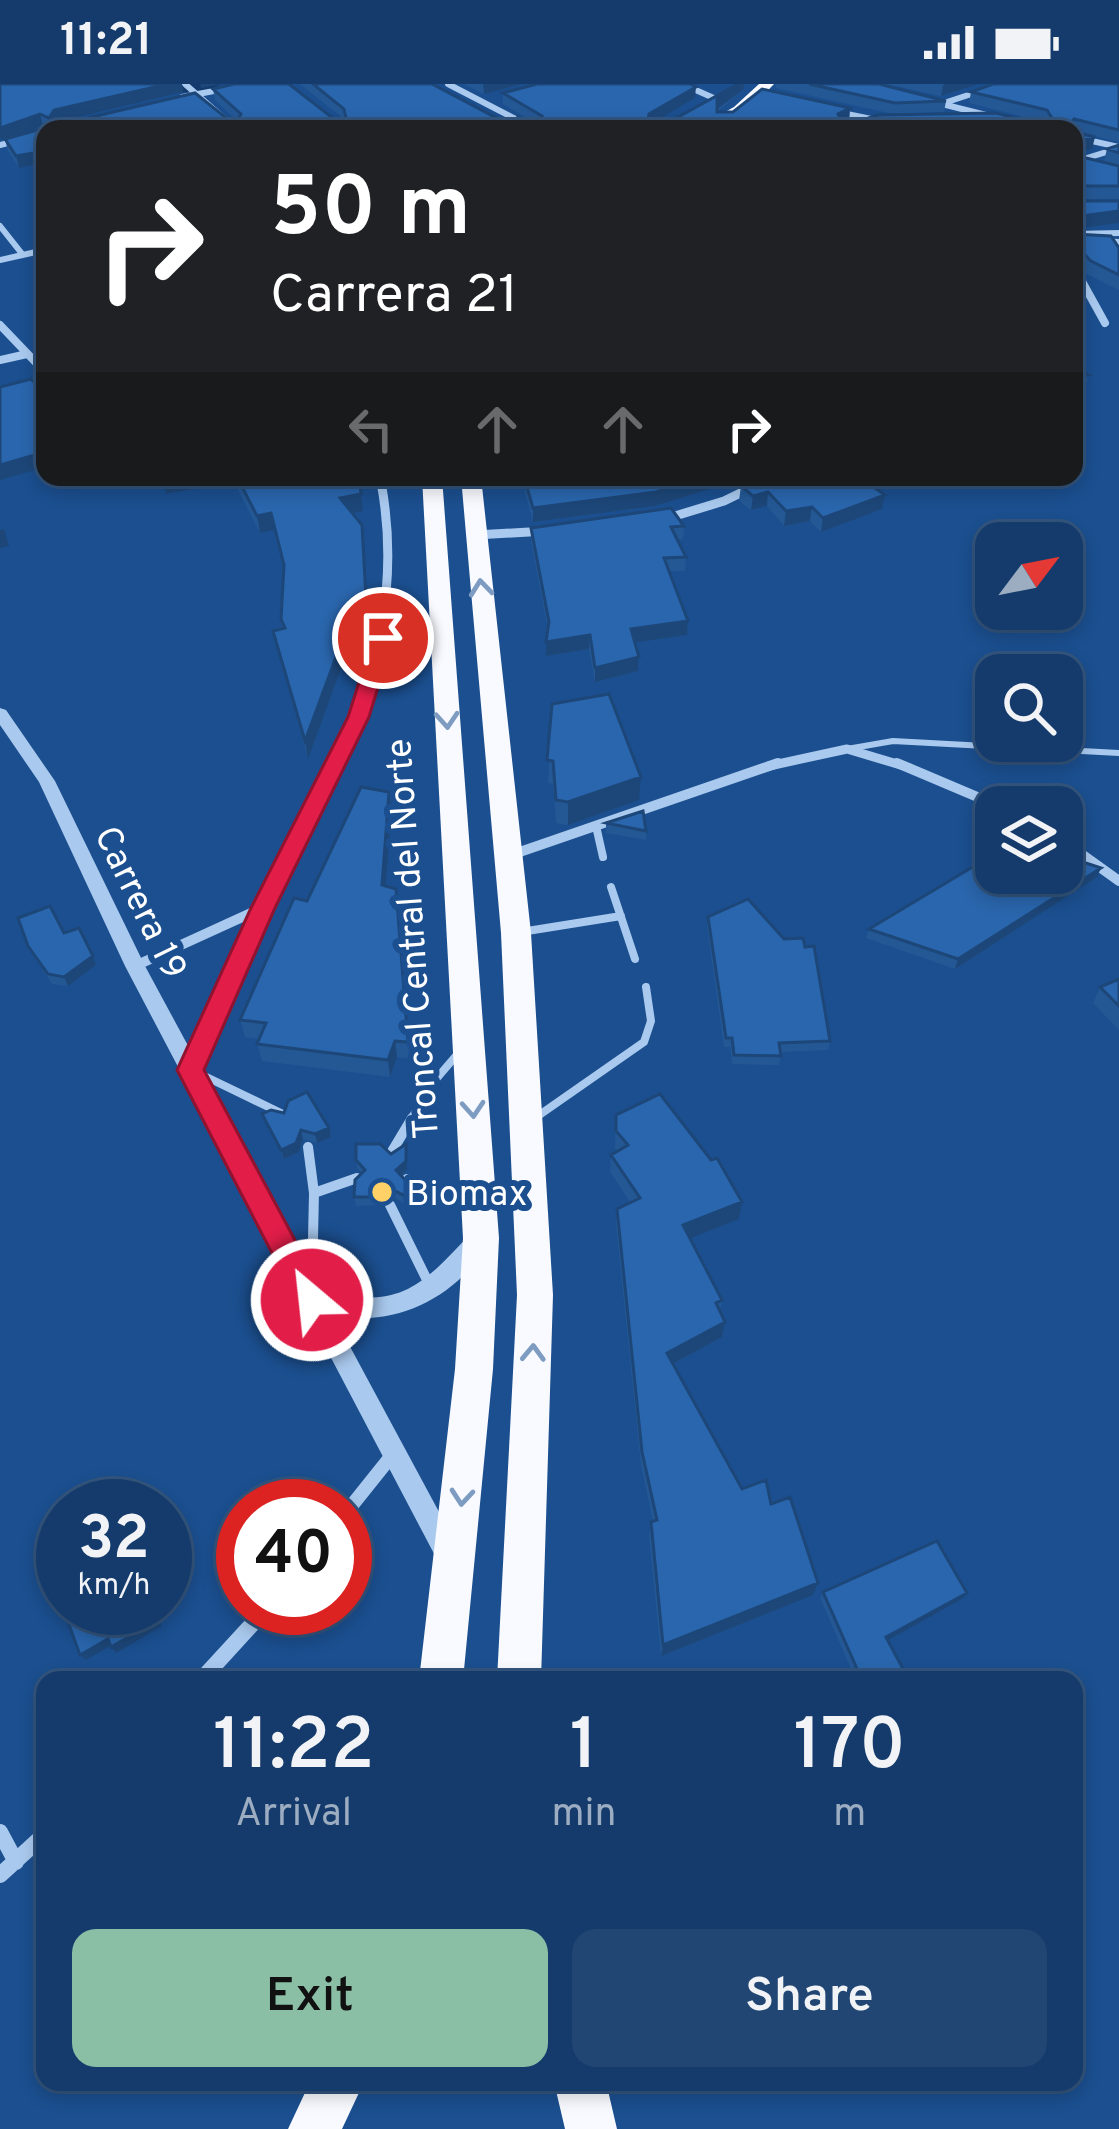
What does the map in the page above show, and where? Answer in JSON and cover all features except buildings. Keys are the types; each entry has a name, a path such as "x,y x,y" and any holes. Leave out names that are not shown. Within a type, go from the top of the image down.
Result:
{"highway":[{"path":"719,120 739,110 767,84"},
{"path":"697,109 722,95"},
{"name":"Troncal Central del Norte","path":"433,486 479,1224 456,1569 442,1671"},
{"path":"472,486 516,933 535,1295 519,1671"},
{"path":"314,2129 333,2091"},
{"path":"582,2091 591,2129"}],"street":[{"path":"184,84 226,120"},
{"path":"174,99 251,84"},
{"path":"448,84 520,120"},
{"path":"682,84 722,95"},
{"path":"940,104 1002,84"},
{"path":"438,91 496,120"},
{"path":"921,99 994,118 968,120"},
{"path":"470,104 488,101"},
{"path":"829,110 874,120"},
{"path":"0,145 36,135"},
{"path":"1083,139 1119,148"},
{"path":"1083,159 1119,148"},
{"path":"1083,163 1093,166"},
{"path":"0,226 23,255"},
{"path":"1083,236 1119,232"},
{"path":"1083,238 1119,242"},
{"path":"0,260 36,252"},
{"path":"1083,283 1105,323"},
{"path":"0,325 36,363"},
{"path":"0,360 27,354"},
{"path":"190,1070 263,908 358,717 383,638 392,567 383,486"},
{"path":"645,524 724,501 755,486"},
{"path":"476,535 564,530"},
{"name":"Carrera 19","path":"0,712 47,781 135,965 456,1569"},
{"path":"507,856 800,756 848,749 874,754 975,796"},
{"path":"1083,855 1119,881"},
{"path":"135,965 263,908"},
{"path":"312,1300 351,1310 393,1307 433,1292 479,1224"},
{"path":"372,1480 394,1453"},
{"path":"209,1671 242,1635"},
{"path":"0,1832 16,1862"},
{"path":"0,1875 36,1843"}],"lane":[{"path":"848,749 893,741 1119,753"},
{"path":"596,826 603,857"},
{"path":"611,887 635,959"},
{"path":"516,933 621,916"},
{"path":"526,1124 644,1042 651,1022 646,987"},
{"path":"392,1153 431,1085 469,1042"},
{"path":"190,1070 283,1114"},
{"path":"308,1147 314,1193 312,1300"},
{"path":"314,1193 357,1178"},
{"path":"407,1179 479,1224"},
{"path":"390,1205 433,1292"}],"waterway":[{"path":"0,127 92,98 212,84"}],"place":[{"name":"Biomax","path":"382,1192"}],"route":[{"path":"312,1300 190,1070 263,908 358,717 383,638"}]}
